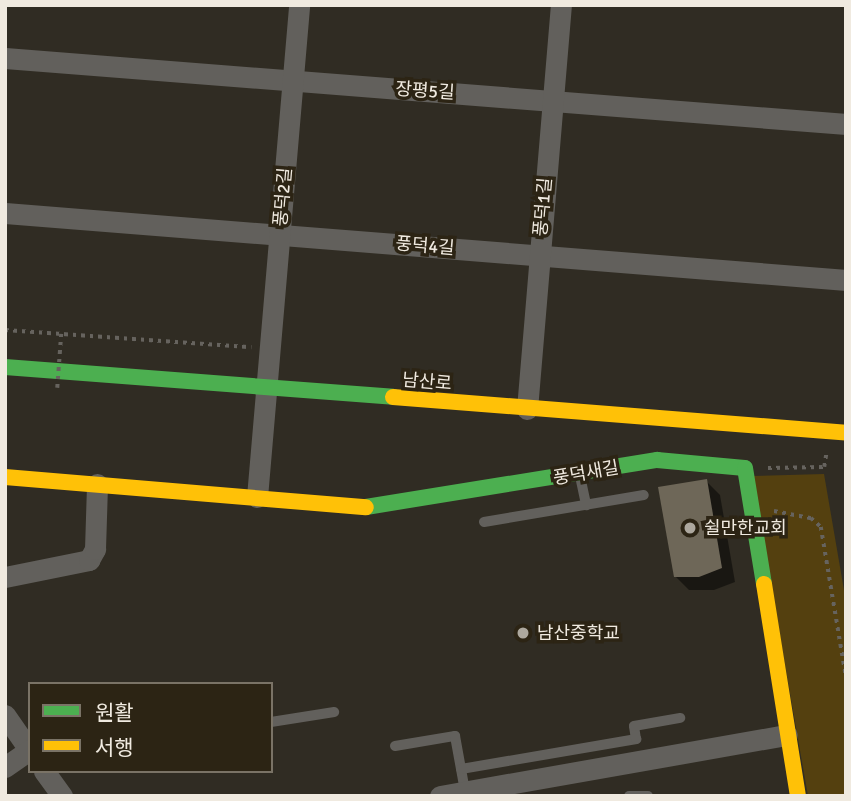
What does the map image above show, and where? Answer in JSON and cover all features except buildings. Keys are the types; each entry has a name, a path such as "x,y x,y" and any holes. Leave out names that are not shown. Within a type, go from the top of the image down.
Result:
{"street":[{"name":"풍덕2길","path":"257,497 299,5"},
{"name":"풍덕1길","path":"527,409 561,5"},
{"name":"장평5길","path":"5,58 846,124"},
{"name":"풍덕4길","path":"5,213 846,280"},
{"name":"남산로","path":"5,367 846,433"},
{"name":"풍덕새길","path":"5,477 379,508 657,460 745,468"},
{"path":"745,468 797,796"},
{"path":"5,577 89,560 94,550 97,484"},
{"path":"5,715 28,750"},
{"path":"440,796 465,794 787,735"},
{"path":"5,767 28,752"},
{"path":"45,773 62,796"}],"lane":[{"path":"580,474 586,505"},
{"path":"485,522 644,495"},
{"path":"273,722 334,712"},
{"path":"461,769 636,739 634,726 680,718"},
{"path":"395,746 455,736 465,794"},
{"path":"629,796 649,796"}],"path":[{"path":"5,330 271,349"},
{"path":"57,388 61,334"},
{"path":"745,468 824,467 826,453 836,454"},
{"path":"751,508 811,517 821,527 846,677"}],"shaded area":[{"path":"824,474 846,602 846,796 808,796 752,476"}],"traffic: fast":[{"path":"5,367 393,397"},
{"path":"366,507 657,460 745,468 764,584"}],"traffic: slow":[{"path":"393,397 846,433"},
{"path":"5,477 366,507"},
{"path":"764,584 798,796"}],"place":[{"name":"쉴만한교회","path":"690,528"},
{"name":"남산중학교","path":"523,633"}]}
